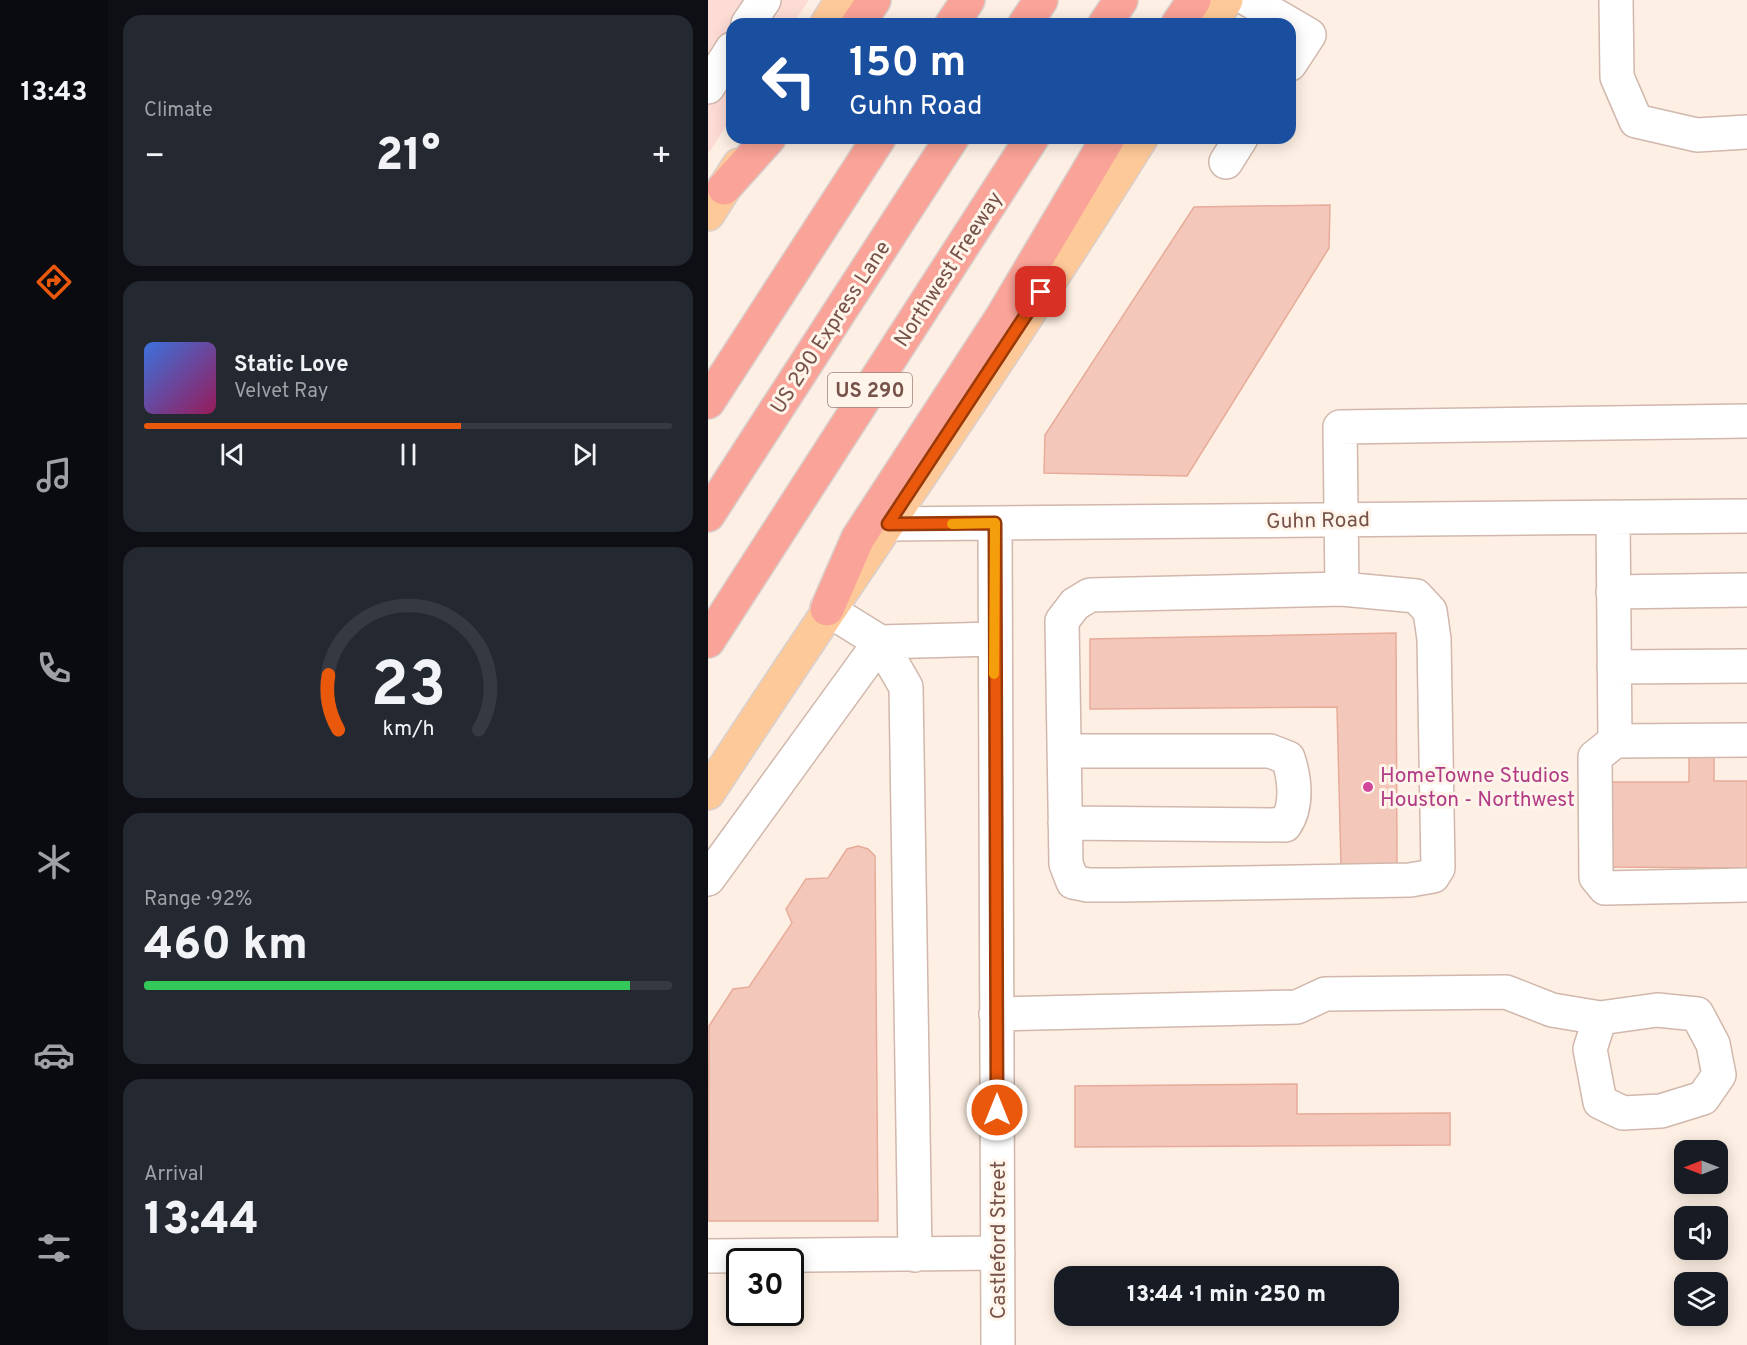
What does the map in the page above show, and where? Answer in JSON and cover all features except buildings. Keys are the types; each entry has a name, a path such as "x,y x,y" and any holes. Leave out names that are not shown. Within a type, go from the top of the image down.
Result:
{"highway":[{"path":"862,18 874,0"},
{"path":"956,18 968,0"},
{"path":"1029,18 1041,0"},
{"path":"1109,18 1120,0"},
{"path":"1182,18 1194,0"},
{"path":"716,201 764,144"},
{"path":"708,402 875,144"},
{"name":"US 290 Express Lane","path":"708,515 948,144"},
{"name":"Northwest Freeway","path":"708,641 1028,144"},
{"path":"827,609 858,538 1002,316 1104,144"}],"main road":[{"path":"831,18 842,0"},
{"path":"1215,18 1226,0"},
{"path":"716,201 752,144"},
{"path":"708,793 827,609 888,524 1137,144"}],"street":[{"path":"752,18 764,0"},
{"path":"1249,0 1280,18"},
{"path":"1616,0 1617,77 1636,121 1697,135 1747,132"},
{"path":"1296,27 1310,35 1296,55"},
{"path":"708,87 726,58"},
{"path":"1342,589 1343,520 1340,427 1747,422"},
{"name":"Guhn Road","path":"888,524 1747,516"},
{"path":"1613,517 1615,741"},
{"name":"Castleford Street","path":"995,523 998,1345"},
{"path":"1342,589 1416,596 1430,611 1434,639 1438,856 1438,868 1433,876 1410,880 1368,881 1088,885 1073,882 1066,864 1062,621 1075,604 1090,595 1342,589"},
{"path":"1613,592 1747,590"},
{"path":"827,609 880,642 906,687 915,1255"},
{"path":"880,642 994,639"},
{"path":"708,879 880,642"},
{"path":"1614,668 1747,666"},
{"path":"1747,740 1615,741 1595,757 1596,877 1605,888 1747,885"},
{"path":"1064,751 1270,752 1288,758 1295,779 1291,816 1285,825 1065,823"},
{"path":"996,1014 1297,1007 1325,994 1419,991 1506,992 1552,1010 1600,1018"},
{"path":"708,1256 998,1253"}],"shaded area":[{"path":"708,0 809,0 797,18 726,18 726,126 708,154"}],"slow traffic":[{"path":"952,524 995,523 994,674"}],"place":[{"name":"HomeTowne Studios Houston - Northwest","path":"1368,787"}],"route":[{"path":"997,1110 995,523 888,524 1041,292"}]}
